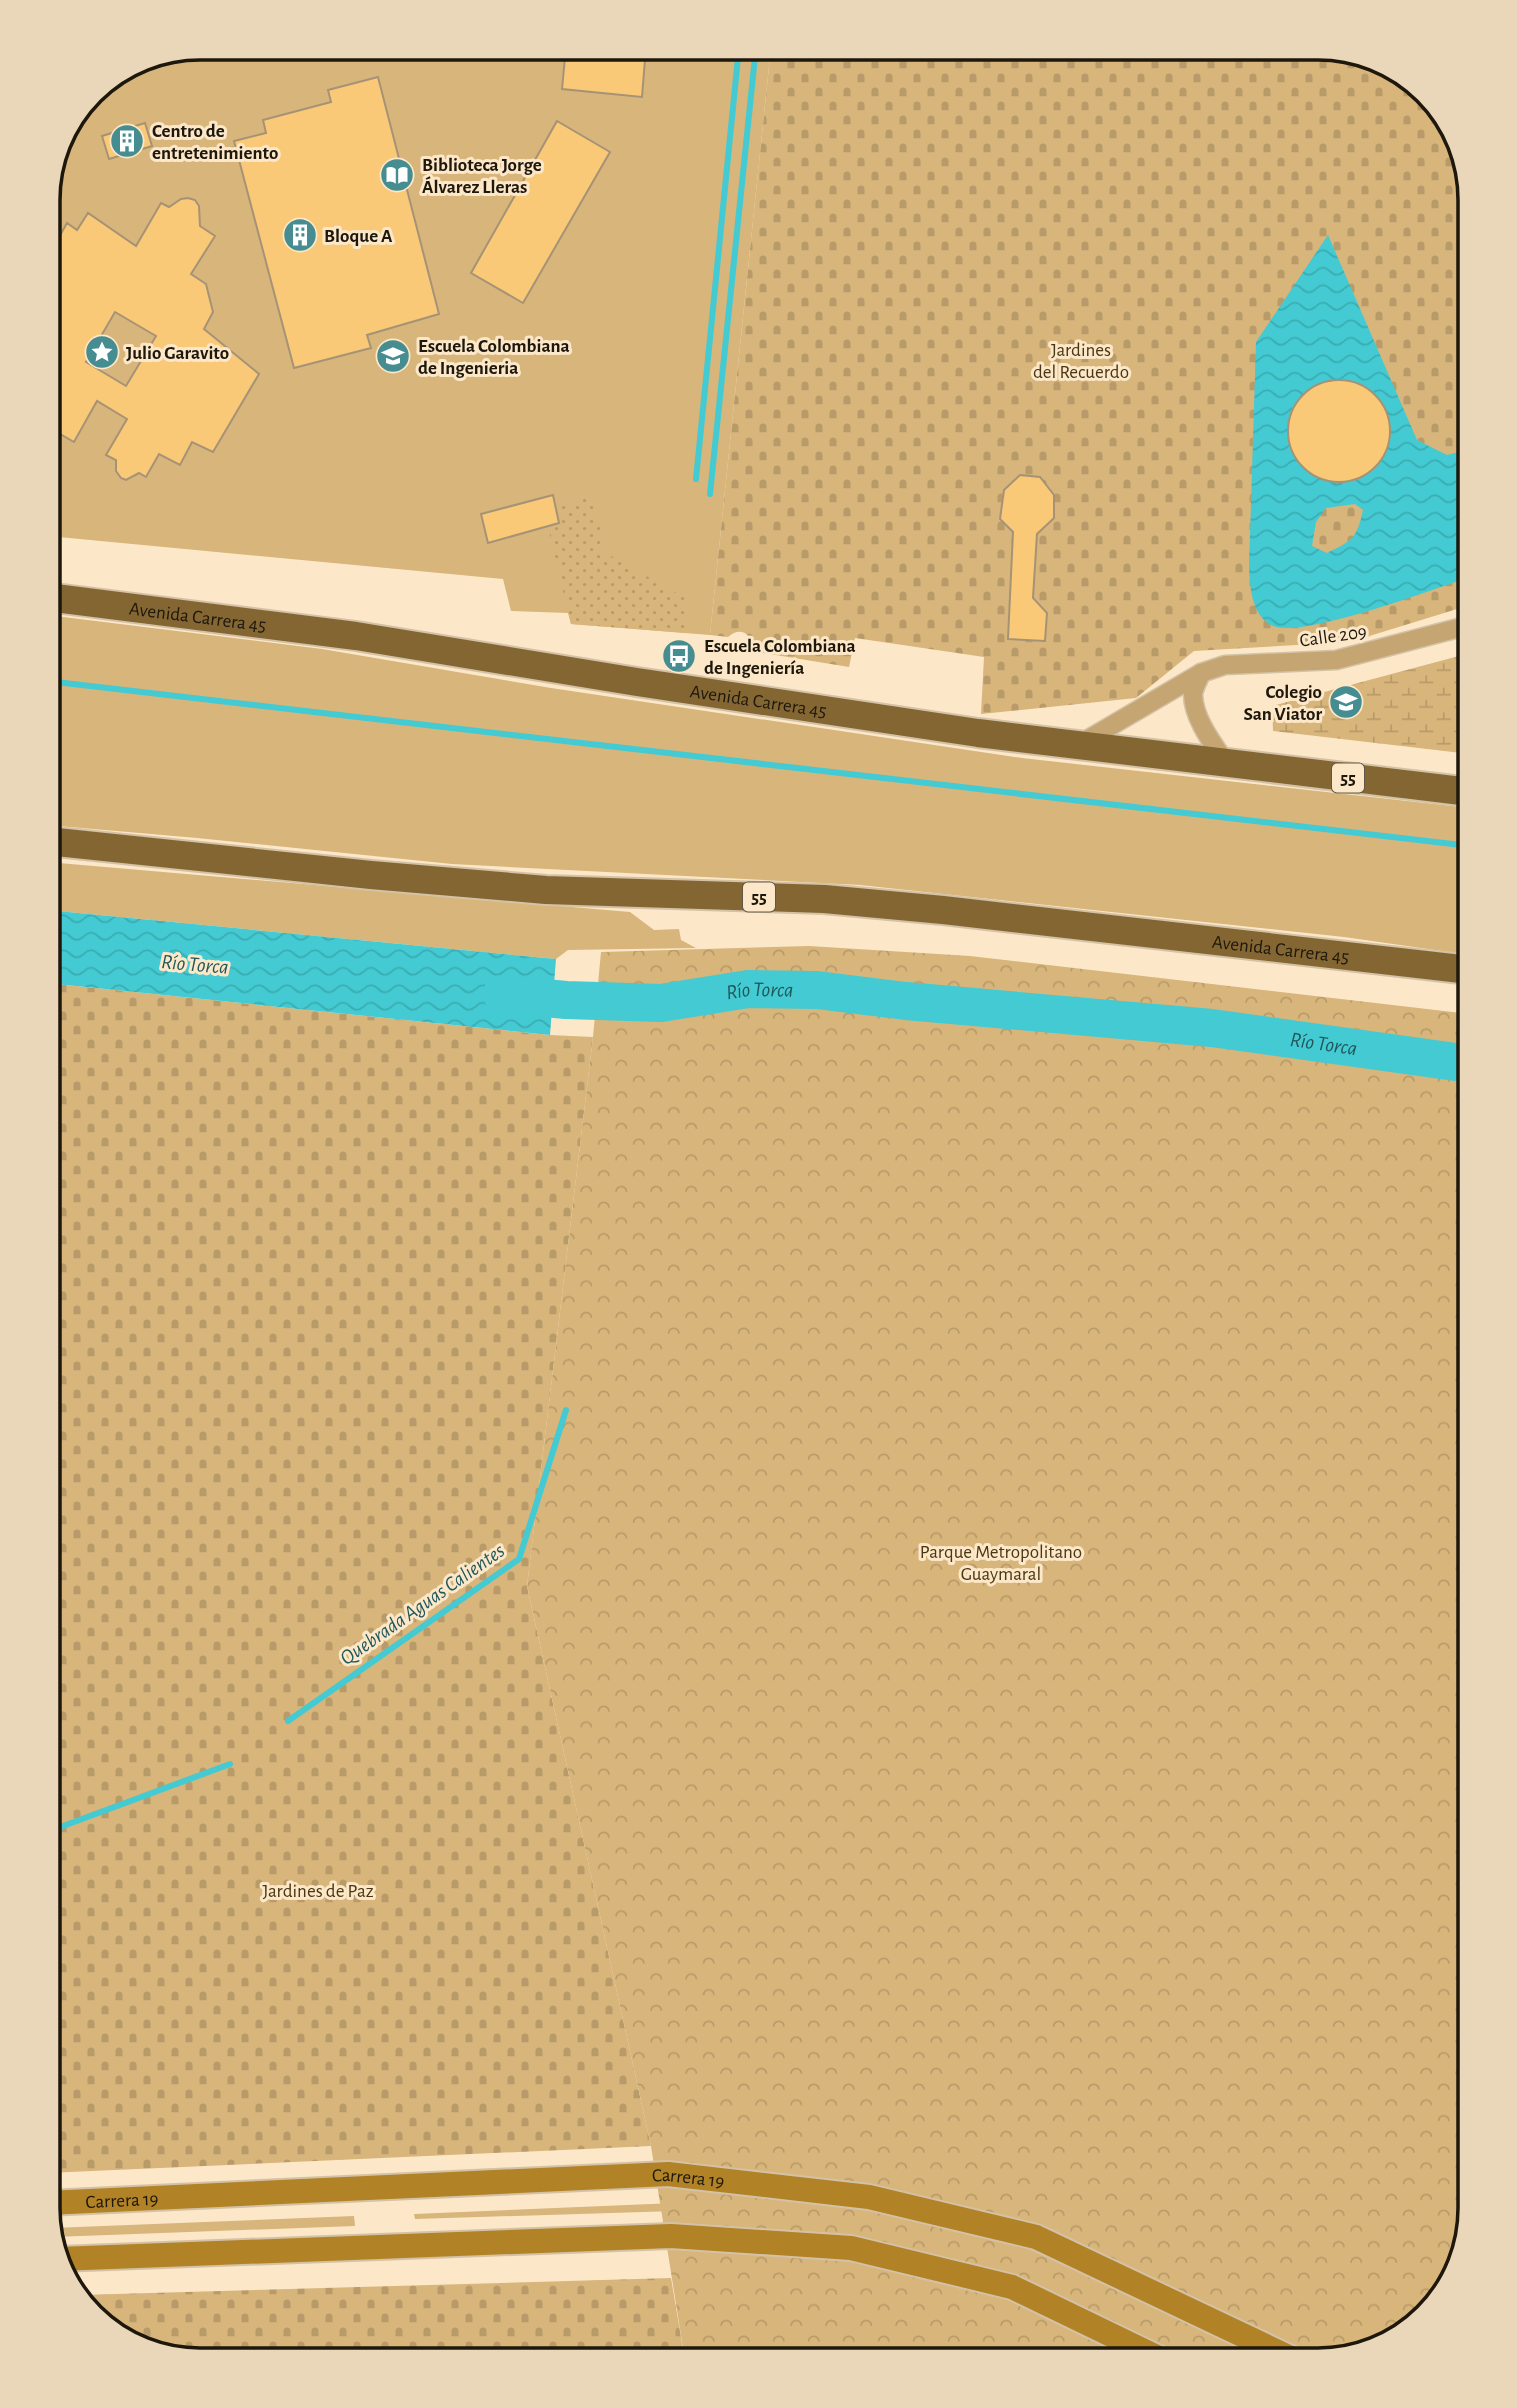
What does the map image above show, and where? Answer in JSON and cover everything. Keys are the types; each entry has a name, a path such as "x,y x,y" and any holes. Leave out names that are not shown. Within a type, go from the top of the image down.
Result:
{"highway":[{"name":"Avenida Carrera 45","path":"60,599 356,636 693,691 1077,746 1458,791"},
{"name":"Avenida Carrera 45","path":"60,842 371,875 546,890 824,899 1458,969"}],"main road":[{"name":"Carrera 19","path":"60,2202 668,2174 869,2197 1036,2237 1270,2348"},
{"path":"69,2259 671,2236 851,2248 1012,2287 1138,2348"}],"street":[{"name":"Calle 209","path":"1077,746 1201,673 1225,665 1336,660 1458,628"},
{"path":"1201,673 1193,692 1197,712 1208,737 1226,763"}],"green space":[{"name":"Escuela Colombiana de Ingenieria","path":"199,60 770,60 710,635 571,624 568,613 511,611 503,579 60,537 60,190 64,163 74,137 88,114 107,94 146,70 172,62"},
{"name":"Jardines del Recuerdo","path":"770,60 1327,60 1345,62 1380,74 1410,94 1434,122 1450,154 1458,199 1458,609 1350,642 1194,651 1136,698 981,714 984,657 855,638 849,667 751,651 750,640 742,632 728,637 710,635"},
{"path":"595,496 593,523 602,524 604,552 687,599 687,633 571,624 548,527 559,523 555,506"},
{"path":"60,617 322,649 551,688 1022,758 1458,807 1458,953 1344,937 860,885 452,864 60,826"},
{"path":"1458,656 1458,753 1273,731 1272,706"},
{"path":"60,863 630,912 654,930 679,929 681,940 696,948 568,950 556,959 60,911"},
{"name":"Parque Metropolitano Guaymaral","path":"809,946 970,956 1458,1013 1458,2209 1453,2245 1434,2286 1410,2314 1380,2334 1354,2344 1318,2348 683,2348 651,2146 527,1586 601,952"},
{"name":"Jardines de Paz","path":"60,984 550,1035 593,1037 527,1586 651,2146 60,2172"},
{"path":"675,2203 675,2211 415,2219 414,2214"},
{"path":"354,2216 355,2226 63,2237 61,2228"},
{"path":"671,2278 683,2348 190,2348 172,2346 137,2334 107,2314 89,2295"}],"water":[{"path":"1328,235 1417,440 1447,455 1458,452 1458,581 1337,620 1286,628 1271,625 1259,614 1253,599 1249,567 1256,342","holes":["1332,380 1356,384 1373,395 1385,410 1390,428 1388,446 1380,462 1366,475 1345,482 1327,481 1306,470 1296,458 1289,440 1289,420 1297,401 1310,389","1355,504 1363,510 1352,538 1327,553 1312,546 1316,522 1326,508"]},
{"path":"60,911 556,959 550,1035 60,984"}],"building":[{"path":"565,60 645,60 642,97 562,89"},
{"path":"378,77 439,314 367,335 371,348 294,368 234,141 266,133 263,120 331,102 328,90"},
{"path":"557,121 610,152 523,303 471,273"},
{"name":"Centro de entretenimiento","path":"145,123 152,146 109,159 102,136"},
{"path":"181,199 195,200 199,206 200,226 215,236 191,274 206,284 213,312 204,329 259,374 213,452 192,442 180,465 159,454 146,477 139,473 126,480 116,471 116,460 106,455 127,419 97,401 74,442 60,434 60,236 67,223 77,230 88,213 136,246 161,203 169,207","holes":["115,312 156,336 126,386 86,362"]},
{"path":"1339,380 1359,384 1375,395 1386,411 1390,431 1386,451 1375,467 1359,478 1339,482 1319,478 1303,467 1292,451 1288,431 1292,411 1303,395 1319,384"},
{"path":"1020,475 1040,477 1054,495 1054,518 1037,534 1033,598 1047,613 1045,641 1008,639 1013,532 1000,519 1004,490"},
{"path":"553,495 559,523 488,543 481,514"}],"waterway":[{"path":"696,479 738,60"},
{"path":"710,494 755,60"},
{"path":"60,683 1458,845"},
{"name":"Río Torca","path":"502,994 566,1000 661,1003 748,989 817,990 906,1001 1212,1028 1458,1062"},
{"name":"Quebrada Aguas Calientes","path":"288,1721 519,1559 566,1410"},
{"name":"Quebrada Aguas Calientes","path":"60,1827 230,1764"}],"place":[{"name":"Centro de entretenimiento","path":"127,141"},
{"name":"Biblioteca Jorge Álvarez Lleras","path":"397,175"},
{"name":"Bloque A","path":"300,235"},
{"name":"Julio Garavito","path":"102,352"},
{"name":"Escuela Colombiana de Ingenieria","path":"393,356"},
{"name":"Escuela Colombiana de Ingeniería","path":"679,656"},
{"name":"Colegio San Viator","path":"1346,702"}]}
